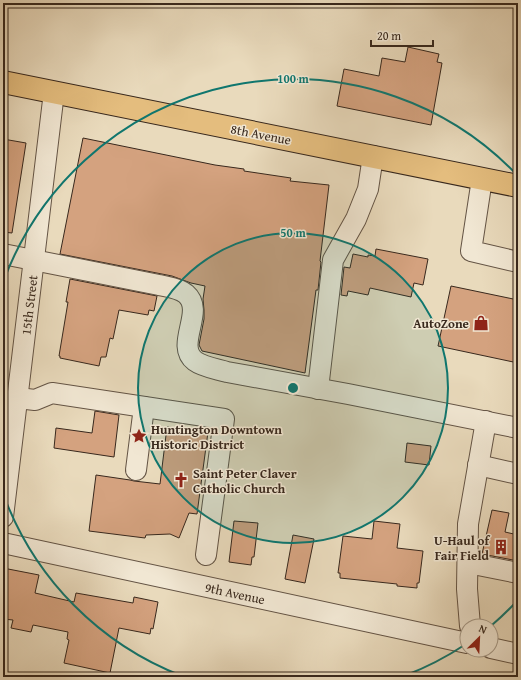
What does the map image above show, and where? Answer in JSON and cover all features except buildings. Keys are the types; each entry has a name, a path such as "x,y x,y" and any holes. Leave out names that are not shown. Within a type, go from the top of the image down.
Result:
{"main road":[{"name":"8th Avenue","path":"3,82 518,186"}],"street":[{"name":"15th Street","path":"3,517 18,398 12,377 34,261 54,92"},
{"path":"318,389 333,260 356,219 368,189 373,156"},
{"path":"482,179 471,251 518,262"},
{"path":"3,254 159,285 176,289 186,294 192,303 187,349 189,356 196,362 227,372 518,428"},
{"path":"18,398 35,400 52,392 224,419 206,555"},
{"path":"136,470 144,407"},
{"path":"469,618 467,589 468,524 486,421"},
{"path":"478,465 518,474"},
{"name":"9th Avenue","path":"3,543 459,641"},
{"path":"468,563 518,573"},
{"path":"499,650 518,654"}],"place":[{"name":"AutoZone","path":"481,323"},
{"name":"Huntington Downtown Historic District","path":"139,436"},
{"name":"Saint Peter Claver Catholic Church","path":"181,480"},
{"name":"U-Haul of Fair Field","path":"501,547"}]}
